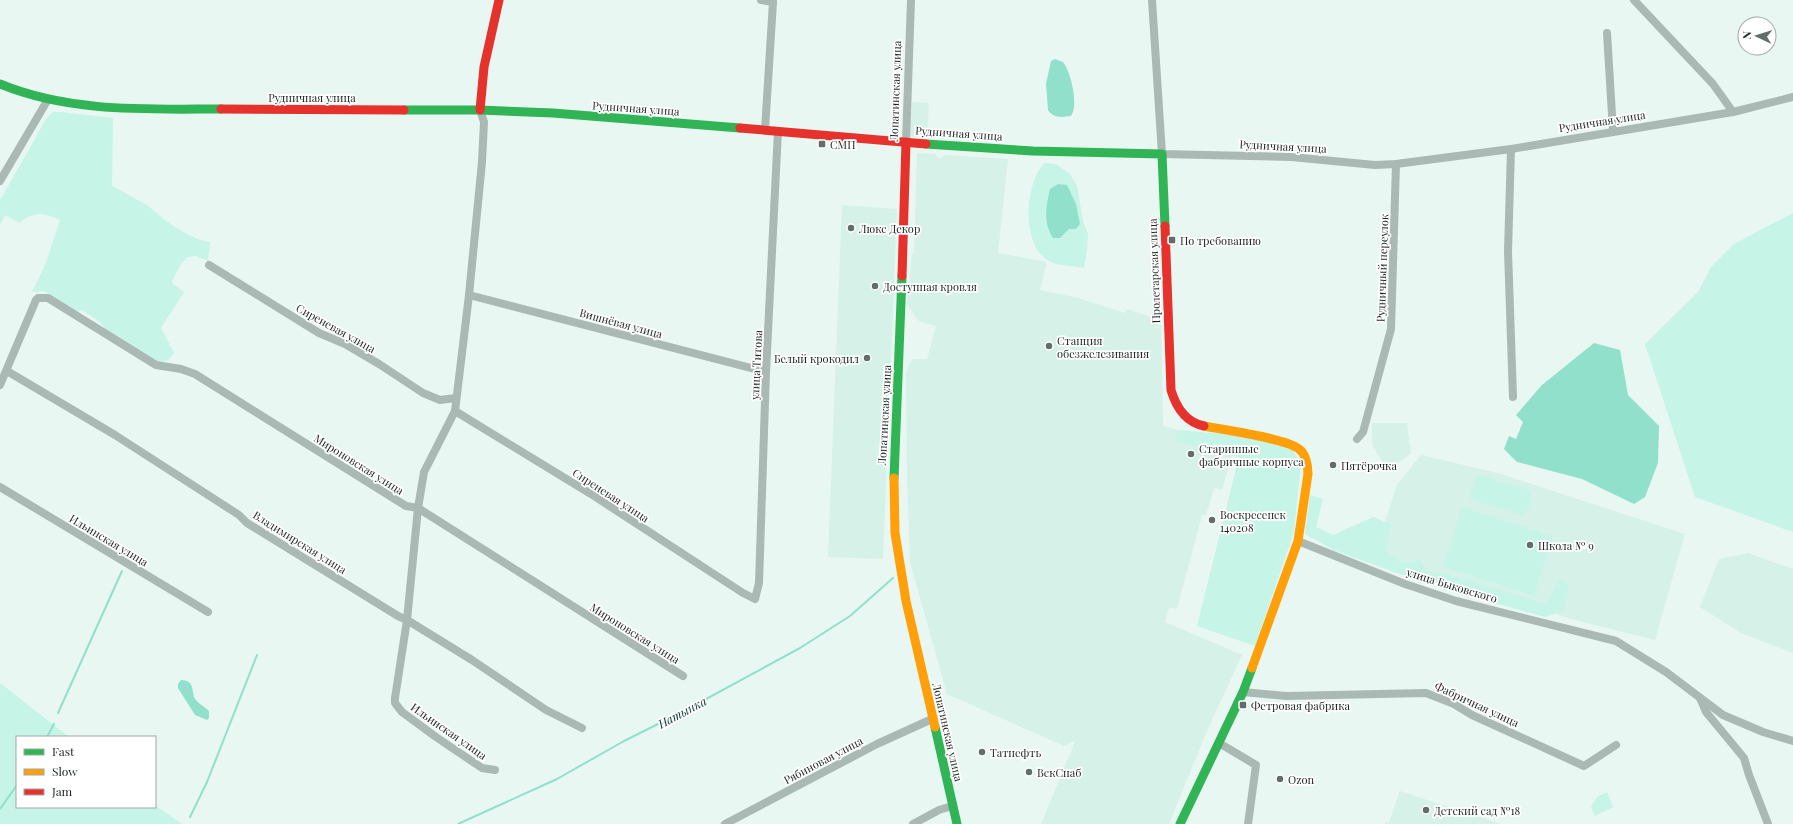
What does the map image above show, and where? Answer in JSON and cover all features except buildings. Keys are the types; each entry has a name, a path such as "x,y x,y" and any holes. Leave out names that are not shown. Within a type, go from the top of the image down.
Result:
{"street":[{"path":"407,620 418,508 424,472 454,411 456,398 469,295 482,162 484,122 480,110 484,67 499,0"},
{"path":"761,0 773,1 765,130"},
{"name":"Лопатинская улица","path":"911,0 905,203 894,466 894,514 900,569 932,719 957,824"},
{"name":"Пролетарская улица","path":"1152,0 1162,154 1171,390 1174,403 1189,421 1201,426 1285,442 1300,449 1308,464 1298,541"},
{"path":"1634,0 1713,84 1733,112"},
{"path":"1607,33 1613,132"},
{"name":"Рудничная улица","path":"0,84 18,92 47,101 96,106 150,109 480,110 553,113 1033,151 1291,157 1375,165 1396,164 1511,149 1733,112 1793,97"},
{"path":"0,181 47,101"},
{"name":"улица Титова","path":"755,599 759,583 766,372 778,131"},
{"path":"1511,149 1508,251 1513,397"},
{"name":"Рудничный переулок","path":"1357,439 1362,432 1391,329 1396,164"},
{"name":"Сиреневая улица","path":"209,265 319,333 344,344 379,364 423,393 440,400 456,398"},
{"name":"Вишнёвая улица","path":"469,295 766,372"},
{"name":"Мироновская улица","path":"7,371 36,300 38,298 48,298 156,365 188,370 406,506 418,508 683,676"},
{"path":"0,385 7,371"},
{"name":"Владимирская улица","path":"7,371 115,435 239,515 247,523 472,660 546,710 582,728"},
{"name":"Сиреневая улица","path":"454,411 590,494 743,593 755,599"},
{"name":"Ильинская улица","path":"0,487 208,612"},
{"path":"1180,824 1243,692 1298,541"},
{"name":"улица Быковского","path":"1298,541 1405,584 1456,601 1616,641 1666,672 1723,715 1763,732 1793,741"},
{"name":"Ильинская улица","path":"407,620 395,691 395,703 402,712 482,768 495,770"},
{"name":"Фабричная улица","path":"1243,692 1286,696 1426,693 1454,704 1472,715 1584,766 1616,745"},
{"path":"1699,697 1706,712 1744,758 1768,824"},
{"name":"Рябиновая улица","path":"725,824 877,744 932,719"},
{"path":"1219,743 1256,765 1248,824"},
{"path":"913,824 939,810 952,806"}],"shaded area":[{"path":"1055,59 1063,62 1069,73 1074,97 1074,105 1071,116 1056,116 1048,110 1046,84 1051,61"},
{"path":"912,102 929,103 927,137 910,136"},
{"path":"53,112 113,118 112,186 147,205 167,222 185,233 200,240 210,242 208,261 196,256 187,257 181,264 172,281 173,284 184,292 161,328 174,353 168,360 159,362 150,358 108,332 100,322 82,310 76,312 44,291 32,292 46,263 60,220 54,217 38,214 24,219 19,223 5,215 0,225 0,200 43,124"},
{"path":"917,153 936,154 940,159 945,155 1008,159 998,253 1047,262 1040,290 1078,298 1125,313 1127,309 1161,320 1163,426 1178,430 1176,441 1232,455 1222,490 1214,488 1206,515 1202,515 1177,609 1169,608 1165,622 1242,655 1207,731 1169,824 1041,824 1075,741 1064,746 947,694 910,562 907,478 906,375 908,367 913,359 927,359 936,326 919,321 907,305 912,253 914,253"},
{"path":"1044,163 1056,164 1070,174 1077,186 1083,221 1088,234 1084,268 1053,263 1043,257 1036,248 1029,224 1030,198 1032,186 1036,176","holes":["1058,184 1067,185 1076,204 1069,229 1060,237"]},
{"path":"1058,184 1067,185 1076,204 1080,224 1076,229 1069,229 1060,238 1053,238 1048,226 1046,214 1050,189"},
{"path":"842,205 897,209 883,559 828,557"},
{"path":"1793,213 1793,532 1695,497 1645,344 1698,292 1711,267 1734,244"},
{"path":"1594,343 1620,350 1628,395 1659,426 1658,463 1645,497 1634,504 1582,479 1517,462 1504,449 1509,436 1516,439 1523,422 1516,415 1542,385"},
{"path":"1372,423 1407,423 1411,454 1387,469 1372,445"},
{"path":"1178,430 1234,435 1291,447 1301,464 1294,532 1255,646 1197,626 1239,457 1175,441"},
{"name":"Школа № 9","path":"1421,455 1498,473 1685,534 1655,640 1571,619 1374,556 1397,485"},
{"path":"1480,475 1530,490 1531,500 1529,508 1525,514 1523,516 1471,499 1470,496 1477,476"},
{"path":"1310,495 1323,499 1316,527 1333,535 1373,517 1391,524 1385,551 1402,564 1419,559 1428,572 1448,574 1547,604 1559,579 1569,585 1563,611 1545,617 1430,585 1336,551 1305,534"},
{"path":"1462,507 1553,536 1534,596 1443,567"},
{"path":"1748,553 1793,569 1793,653 1741,633 1700,607 1719,559"},
{"path":"181,680 186,681 191,685 196,700 209,711 209,718 207,720 195,715 178,688 178,684"},
{"path":"0,683 68,736 16,736 16,808 156,808 156,806 182,824 0,824"},
{"name":"Детский сад №18","path":"1400,791 1501,824 1385,824 1385,822 1389,822"},
{"path":"1607,792 1613,807 1595,816 1591,807 1597,797"}],"waterway":[{"path":"58,713 122,571"},
{"name":"Натынка","path":"458,824 557,779 624,741 684,711 800,648 850,616 893,578"},
{"path":"190,817 207,782 257,655"},
{"path":"48,736 54,724"},
{"path":"0,809 16,786"}],"traffic: fast":[{"path":"0,84 27,93 81,105 137,109 221,109"},
{"path":"404,110 480,110 553,113 740,128"},
{"path":"926,144 1033,151 1162,154 1165,226"},
{"path":"894,478 902,276"},
{"path":"1180,824 1243,692 1252,668"},
{"path":"935,727 957,824"}],"traffic: slow":[{"path":"1204,426 1268,438 1292,445 1301,451 1307,464 1308,474 1298,541 1252,668"},
{"path":"894,478 895,533 906,601 935,727"}],"traffic: jam":[{"path":"480,110 484,67 499,0"},
{"path":"221,109 404,110"},
{"path":"740,128 926,144"},
{"path":"902,276 906,142"},
{"path":"1165,226 1171,390 1182,413 1197,424 1204,426"}],"place":[{"name":"СМП","path":"822,144"},
{"name":"Люкс Декор","path":"851,228"},
{"name":"По требованию","path":"1172,240"},
{"name":"Доступная кровля","path":"875,286"},
{"name":"Станция обезжелезивания","path":"1049,346"},
{"name":"Белый крокодил","path":"867,358"},
{"name":"Старинные фабричные корпуса","path":"1191,454"},
{"name":"Пятёрочка","path":"1333,465"},
{"name":"Воскресенск 140208","path":"1212,520"},
{"name":"Школа № 9","path":"1530,545"},
{"name":"Фетровая фабрика","path":"1243,705"},
{"name":"Татнефть","path":"982,752"},
{"name":"ВскСнаб","path":"1029,772"},
{"name":"Ozon","path":"1280,779"},
{"name":"Детский сад №18","path":"1426,810"}]}
